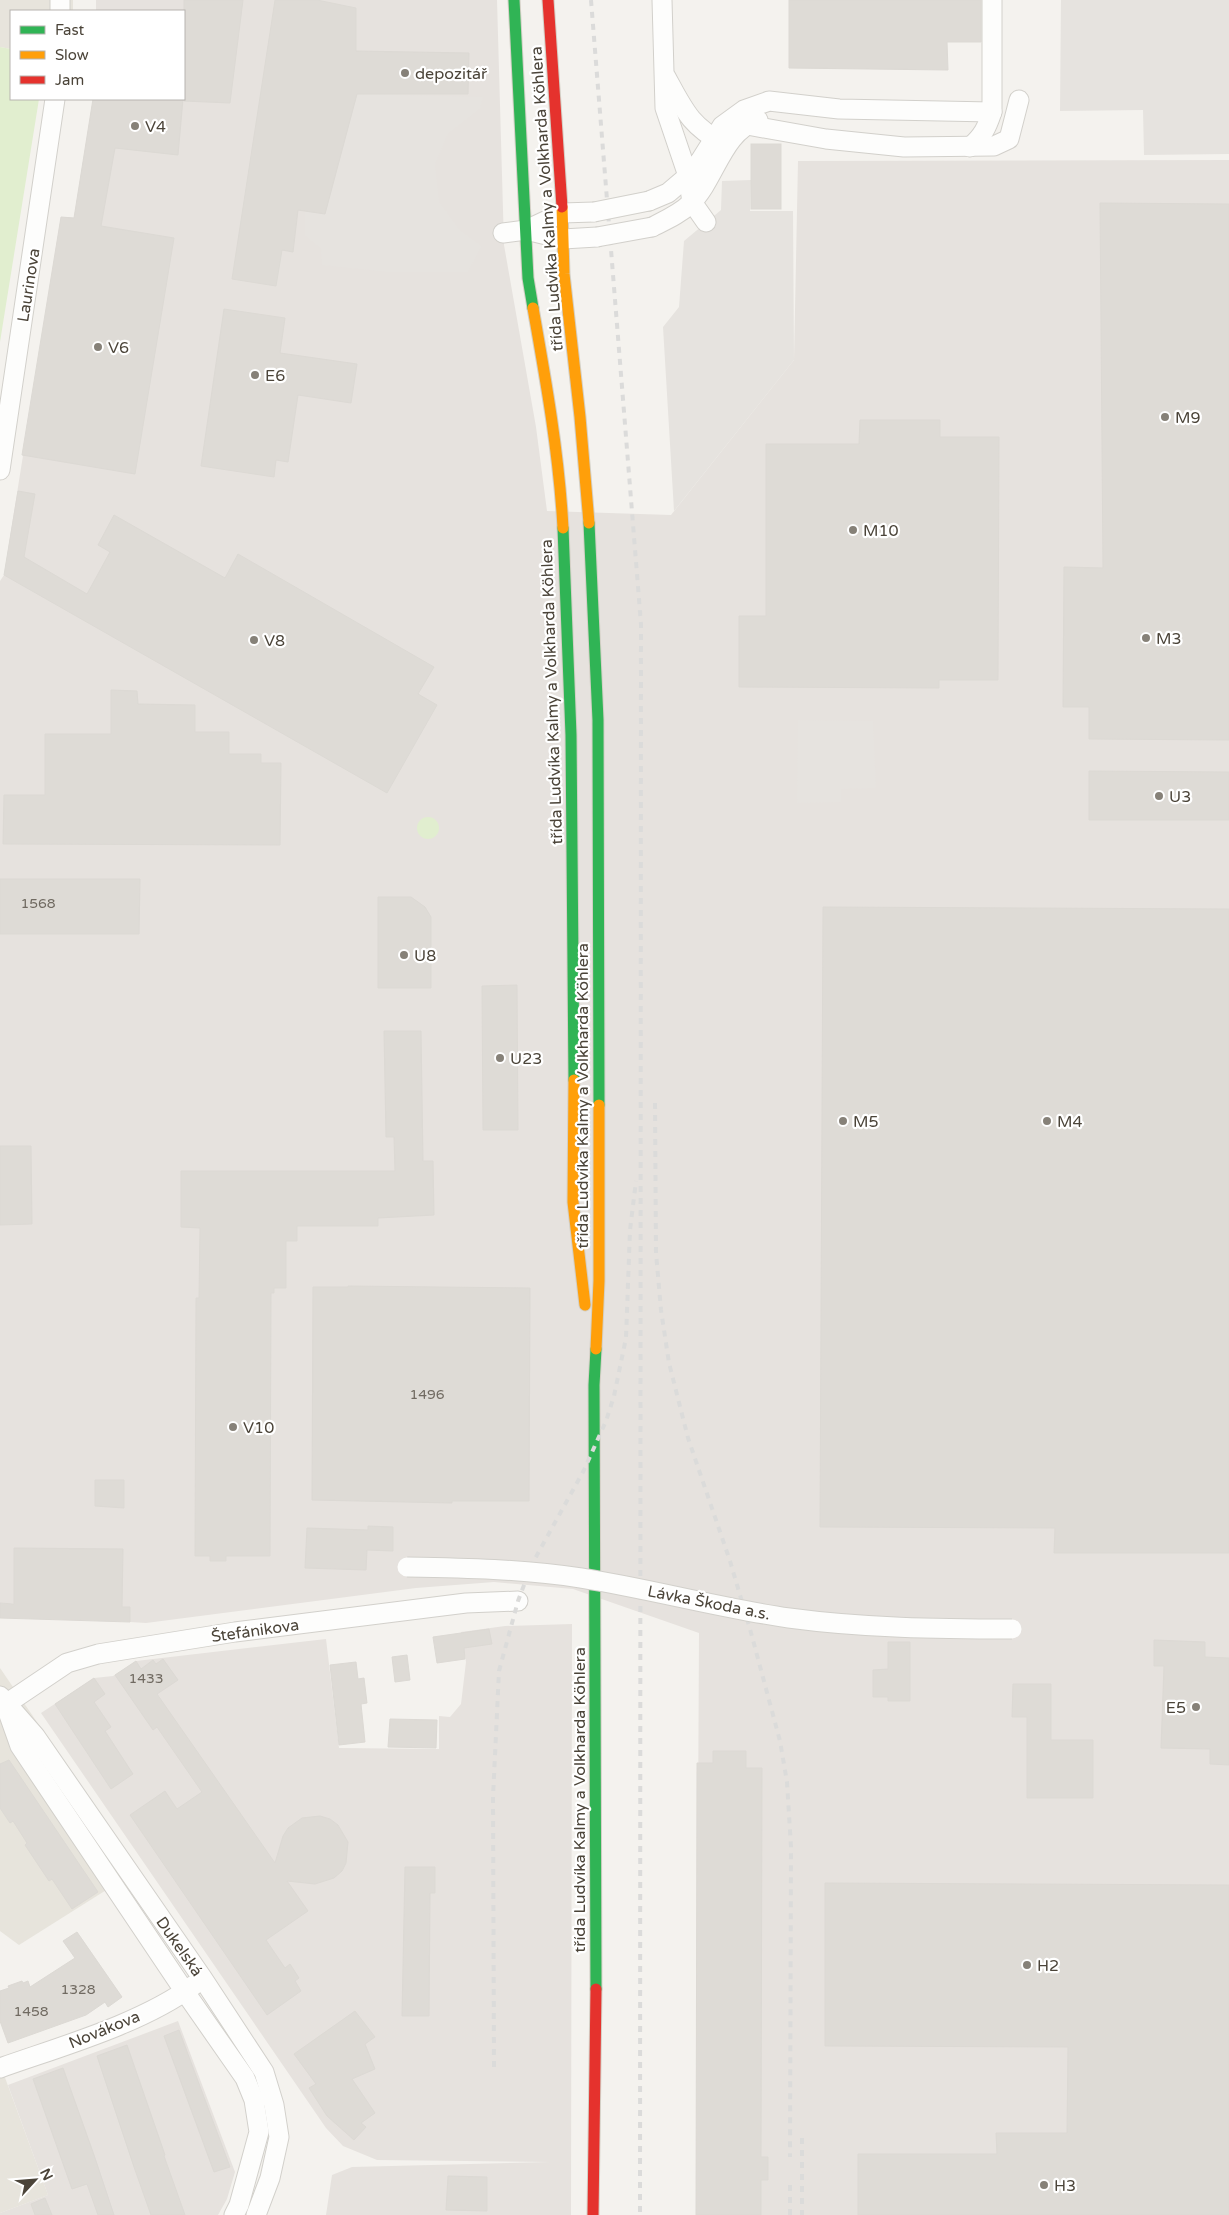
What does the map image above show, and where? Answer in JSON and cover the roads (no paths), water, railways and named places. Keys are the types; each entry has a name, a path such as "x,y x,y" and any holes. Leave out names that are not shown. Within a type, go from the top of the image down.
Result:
{"street":[{"name":"třída Ludvíka Kalmy a Volkharda Köhlera","path":"514,0 528,278 551,409 560,480 571,735 575,1034 573,1202 594,1385"},
{"name":"třída Ludvíka Kalmy a Volkharda Köhlera","path":"548,0 562,213 564,274 590,533 598,720 599,1281 594,1385 596,2089 593,2215"},
{"path":"662,0 666,76 665,108 688,176 692,202 706,222"},
{"path":"970,147 982,137 992,112 992,0"},
{"path":"666,76 684,110 699,129 721,143"},
{"name":"Laurinova","path":"0,470 55,100"},
{"path":"747,125 826,139 904,146 994,146 1009,139 1020,100"},
{"path":"526,230 563,239 598,237 652,227 677,214 692,202 721,143 722,126 744,110 770,101 839,108 992,112"},
{"path":"503,233 526,230 562,213 594,212 649,201 668,193 721,143 747,125 774,117"},
{"name":"Lávka Škoda a.s.","path":"407,1567 501,1569 579,1578 787,1618 860,1626 935,1629 1012,1629"},
{"name":"Štefánikova","path":"3,1700 67,1663 98,1654 244,1630 466,1602 518,1601"},
{"name":"Dukelská","path":"3,1700 35,1736 203,1979 264,2072 274,2105 279,2137 270,2178 256,2215"},
{"name":"Dukelská","path":"3,1700 20,1746 245,2078 254,2100 259,2132 239,2206 234,2215"},
{"name":"Novákova","path":"0,2068 127,2021 172,2001 203,1979"}],"railway":[{"path":"591,0 641,624 640,2215"},
{"path":"655,1103 656,1253 661,1310 669,1363 688,1438 730,1561 750,1629 780,1741 787,1782 791,1847 790,2157"},
{"path":"494,2067 493,1797 499,1671 518,1601 532,1564 584,1470 606,1421 614,1396 626,1338 630,1230 636,1181"},
{"path":"802,2138 802,2215"},
{"path":"790,2180 790,2215"}],"place":[{"name":"depozitář","path":"405,73"},
{"name":"V4","path":"135,126"},
{"name":"V6","path":"98,347"},
{"name":"E6","path":"255,375"},
{"name":"M9","path":"1165,417"},
{"name":"M10","path":"853,530"},
{"name":"M3","path":"1146,638"},
{"name":"V8","path":"254,640"},
{"name":"U3","path":"1159,796"},
{"name":"U8","path":"404,955"},
{"name":"U23","path":"500,1058"},
{"name":"M5","path":"843,1121"},
{"name":"M4","path":"1047,1121"},
{"name":"V10","path":"233,1427"},
{"name":"E5","path":"1196,1707"},
{"name":"H2","path":"1027,1965"},
{"name":"H3","path":"1044,2185"}]}
